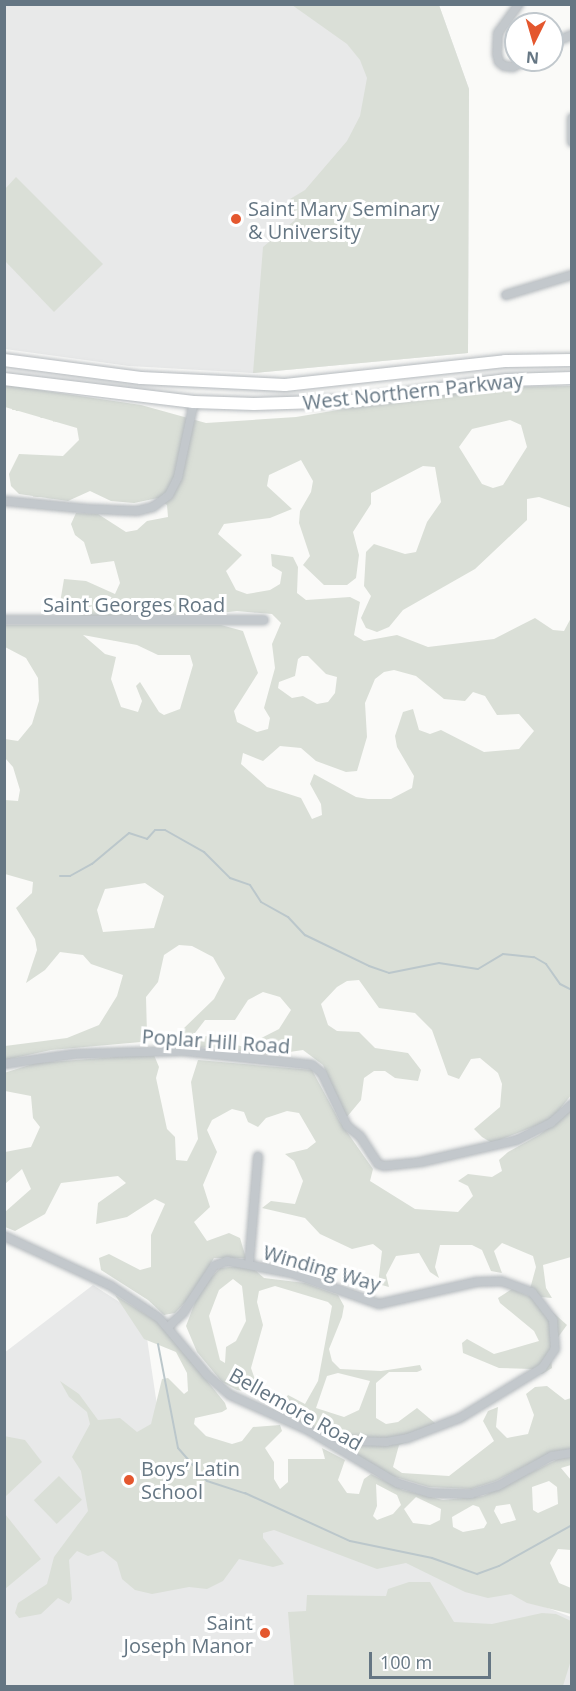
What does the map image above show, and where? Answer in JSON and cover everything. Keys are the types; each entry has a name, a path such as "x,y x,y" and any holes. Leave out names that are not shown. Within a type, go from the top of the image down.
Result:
{"main road":[{"name":"West Northern Parkway","path":"4,360 141,378 285,385 505,361 572,360"},
{"name":"West Northern Parkway","path":"4,379 195,402 353,401 507,380 572,378"}],"street":[{"path":"504,25 498,33 497,54 499,62 504,66"},
{"path":"572,118 572,142"},
{"path":"506,295 572,275"},
{"path":"4,501 137,511 153,507 169,495 178,477 195,402"},
{"name":"Saint Georges Road","path":"4,620 264,620"},
{"name":"Poplar Hill Road","path":"4,1064 75,1054 183,1051 312,1065 322,1072 347,1126 360,1136 378,1164 384,1166 421,1162 517,1140 551,1123 572,1104"},
{"path":"249,1264 258,1156"},
{"name":"Bellemore Road","path":"4,1236 95,1276 139,1303 168,1327 225,1391 326,1440 388,1479 444,1494 486,1491 552,1456 572,1453"},
{"name":"Winding Way","path":"168,1327 183,1313 214,1266 226,1261 249,1264 309,1279 379,1304 415,1294 501,1281 531,1292 553,1320 557,1334 555,1349 542,1368 460,1418 408,1438 386,1442 326,1440"}],"shaded area":[{"name":"Saint Mary Seminary & University","path":"5,5 439,5 469,89 468,353 253,373 129,366 5,349"},
{"path":"292,5 439,5 469,89 468,353 253,373 263,247 295,220 290,199 305,190 347,141 360,116 367,78 360,60 347,44"},
{"path":"16,177 103,264 54,312 5,261 5,189"},
{"path":"5,385 141,405 206,423 296,417 476,387 571,386 571,508 539,497 527,499 527,520 475,569 403,610 389,627 377,632 366,628 361,618 371,596 364,586 366,552 374,544 405,554 416,552 427,522 441,502 435,467 423,466 371,493 371,504 353,532 359,555 356,578 347,585 324,585 303,565 310,556 299,523 300,511 311,492 313,481 301,460 269,475 267,486 292,509 270,518 224,524 218,534 242,555 226,571 236,590 247,594 270,590 280,584 282,572 272,566 271,554 293,557 298,567 297,593 306,600 350,597 360,602 354,635 364,641 397,635 428,647 494,639 535,618 553,630 564,631 571,618 572,1094 551,1120 492,1143 482,1137 474,1129 500,1107 502,1084 498,1073 480,1058 471,1059 459,1079 448,1075 432,1030 415,1013 379,1008 359,980 347,981 337,987 321,1004 328,1025 337,1031 359,1032 375,1048 408,1053 421,1070 418,1081 395,1078 385,1071 374,1071 364,1078 361,1100 346,1118 323,1065 303,1050 269,1055 210,1047 187,1049 177,1043 180,1032 214,999 225,978 213,957 192,946 179,945 164,955 158,982 146,997 147,1034 141,1042 51,1050 5,1060 5,1046 67,1038 99,1025 117,996 123,975 91,964 83,955 60,952 45,970 26,983 37,950 35,939 16,908 32,893 33,882 5,874 5,800 18,801 20,790 13,767 5,758 5,739 18,741 32,724 39,701 38,678 26,658 5,647 5,625 221,625 243,631 258,673 234,711 237,722 257,732 268,729 270,718 264,708 275,668 272,644 281,623 272,614 237,611 202,615 82,616 59,609 64,579 86,581 115,594 120,583 114,561 91,564 84,542 75,535 71,524 76,513 98,514 126,532 137,530 147,521 168,517 167,505 158,498 134,503 111,501 90,491 68,501 19,494 11,486 9,474 19,454 63,456 79,440 77,428 5,407","holes":["510,420 521,425 527,447 503,485 493,488 482,484 459,447 472,429","83,635 137,645 158,655 190,655 193,665 180,709 164,715 159,712 140,682 136,686 142,701 138,712 121,707 111,679 116,657 105,654","308,656 326,674 337,677 335,693 328,702 317,704 303,696 292,698 278,688 279,682 295,676 298,659","394,670 416,676 444,699 465,701 473,692 485,696 497,715 519,714 534,731 519,749 484,752 441,730 430,734 419,730 413,709 403,712 395,736 397,747 414,776 412,788 391,799 368,799 356,797 314,774 310,784 321,804 322,815 312,819 301,798 267,787 241,764 243,753 263,761 280,746 301,748 316,761 346,772 357,771 367,737 365,703 375,679 384,672","145,883 164,896 154,928 103,932 97,910 105,889","263,992 280,997 291,1010 279,1029 244,1047 195,1033 205,1020 235,1020 248,1000"]},
{"path":"154,1055 159,1067 156,1078 167,1129 175,1137 176,1160 187,1161 198,1139 191,1082 198,1060 312,1070 340,1122 373,1169 370,1181 415,1209 458,1212 473,1196 468,1186 458,1181 468,1174 492,1177 502,1171 499,1160 508,1152 539,1135 571,1110 571,1257 543,1265 546,1288 552,1298 541,1297 530,1289 536,1267 533,1256 502,1243 494,1251 502,1273 491,1271 482,1250 472,1245 440,1245 435,1267 439,1278 430,1272 419,1253 396,1256 386,1275 389,1287 378,1284 382,1251 373,1244 352,1249 320,1234 305,1218 262,1208 271,1201 295,1204 303,1181 294,1161 285,1154 307,1149 316,1142 299,1113 287,1111 266,1118 258,1127 248,1122 244,1112 232,1109 212,1120 207,1130 217,1152 203,1185 210,1207 194,1222 207,1241 229,1233 240,1238 246,1258 214,1258 191,1296 175,1313 164,1315 148,1300 101,1270 99,1258 109,1254 140,1270 151,1267 151,1235 165,1204 155,1199 127,1217 96,1224 98,1203 126,1183 118,1176 61,1183 45,1214 15,1231 5,1227 5,1212 31,1189 22,1169 5,1184 5,1152 31,1147 40,1127 33,1118 31,1096 5,1091 4,1073 36,1063"},
{"path":"238,1266 255,1270 264,1278 305,1283 338,1295 344,1306 329,1349 332,1361 340,1369 381,1371 420,1365 422,1370 389,1372 376,1383 376,1418 386,1424 398,1422 417,1408 435,1423 430,1433 399,1445 393,1467 402,1473 449,1476 494,1441 483,1421 488,1411 498,1407 496,1427 507,1438 528,1434 534,1415 526,1394 535,1387 547,1386 565,1400 571,1398 571,1449 553,1452 496,1481 471,1489 429,1487 392,1476 286,1414 281,1405 288,1395 305,1404 318,1381 332,1306 328,1302 275,1286 259,1291 257,1302 263,1325 251,1368 259,1391 254,1393 237,1390 222,1382 197,1352 186,1326 200,1289 220,1268","holes":["233,1279 242,1286 246,1321 236,1341 226,1347 225,1363 220,1360 209,1316 219,1290","338,1373 370,1381 359,1410 344,1417 316,1408 327,1376"]},
{"name":"Boys’ Latin School","path":"93,1285 144,1318 165,1459 571,1617 571,1686 5,1686 4,1353"},
{"path":"512,1289 540,1301 567,1325 550,1348 552,1368 542,1374 532,1369 499,1368 463,1353 462,1343 467,1339 494,1354 539,1341 534,1331 500,1303 498,1298"},
{"path":"115,1295 161,1324 225,1403 227,1409 222,1412 195,1418 194,1424 206,1436 232,1444 242,1441 253,1427 280,1425 282,1431 265,1448 274,1462 274,1479 280,1489 288,1482 288,1459 325,1459 322,1448 345,1460 338,1480 347,1493 359,1494 364,1479 371,1474 403,1490 443,1500 483,1496 558,1459 571,1457 571,1465 561,1468 571,1480 571,1550 558,1549 550,1563 559,1583 571,1588 571,1614 527,1603 511,1594 488,1598 465,1592 406,1563 377,1569 274,1530 263,1533 263,1538 284,1564 273,1567 239,1559 223,1581 207,1589 189,1587 152,1594 135,1590 122,1579 117,1562 103,1551 88,1556 77,1551 69,1560 72,1599 69,1604 58,1598 41,1614 19,1618 15,1613 18,1603 47,1584 54,1557 88,1511 81,1471 72,1457 90,1424 87,1412 69,1397 60,1381 79,1394 98,1420 120,1418 137,1432 151,1424 162,1379 168,1378 184,1394 188,1391 187,1373 176,1352 144,1339","holes":["549,1481 557,1487 558,1504 538,1513 533,1510 532,1487","376,1484 397,1495 401,1505 393,1514 377,1520 373,1516 377,1506","416,1497 441,1509 440,1520 430,1525 413,1523 404,1509","510,1504 516,1520 501,1524 494,1511 496,1506","473,1505 479,1507 487,1523 484,1528 463,1532 453,1527 452,1517"]},
{"path":"4,1436 25,1440 42,1462 5,1497"},
{"path":"59,1476 82,1500 57,1524 34,1500"},
{"path":"5,1514 41,1559 4,1589"},
{"path":"409,1582 430,1582 454,1622 492,1624 542,1613 556,1614 571,1621 571,1660 563,1686 294,1686 288,1612 306,1611 307,1595 386,1596 388,1589"}],"waterway":[{"path":"60,876 70,876 92,864 129,833 147,839 155,830 165,830 204,852 230,878 250,885 261,902 288,917 305,935 369,966 389,973 439,963 478,969 503,954 534,957 546,964 560,984 572,990"},
{"path":"158,1344 178,1448 207,1481 245,1493 350,1541 432,1558 477,1574 499,1566 572,1525"}],"place":[{"name":"Saint Mary Seminary & University","path":"236,219"},
{"name":"Boys’ Latin School","path":"129,1480"},
{"name":"Saint Joseph Manor","path":"265,1633"}]}
